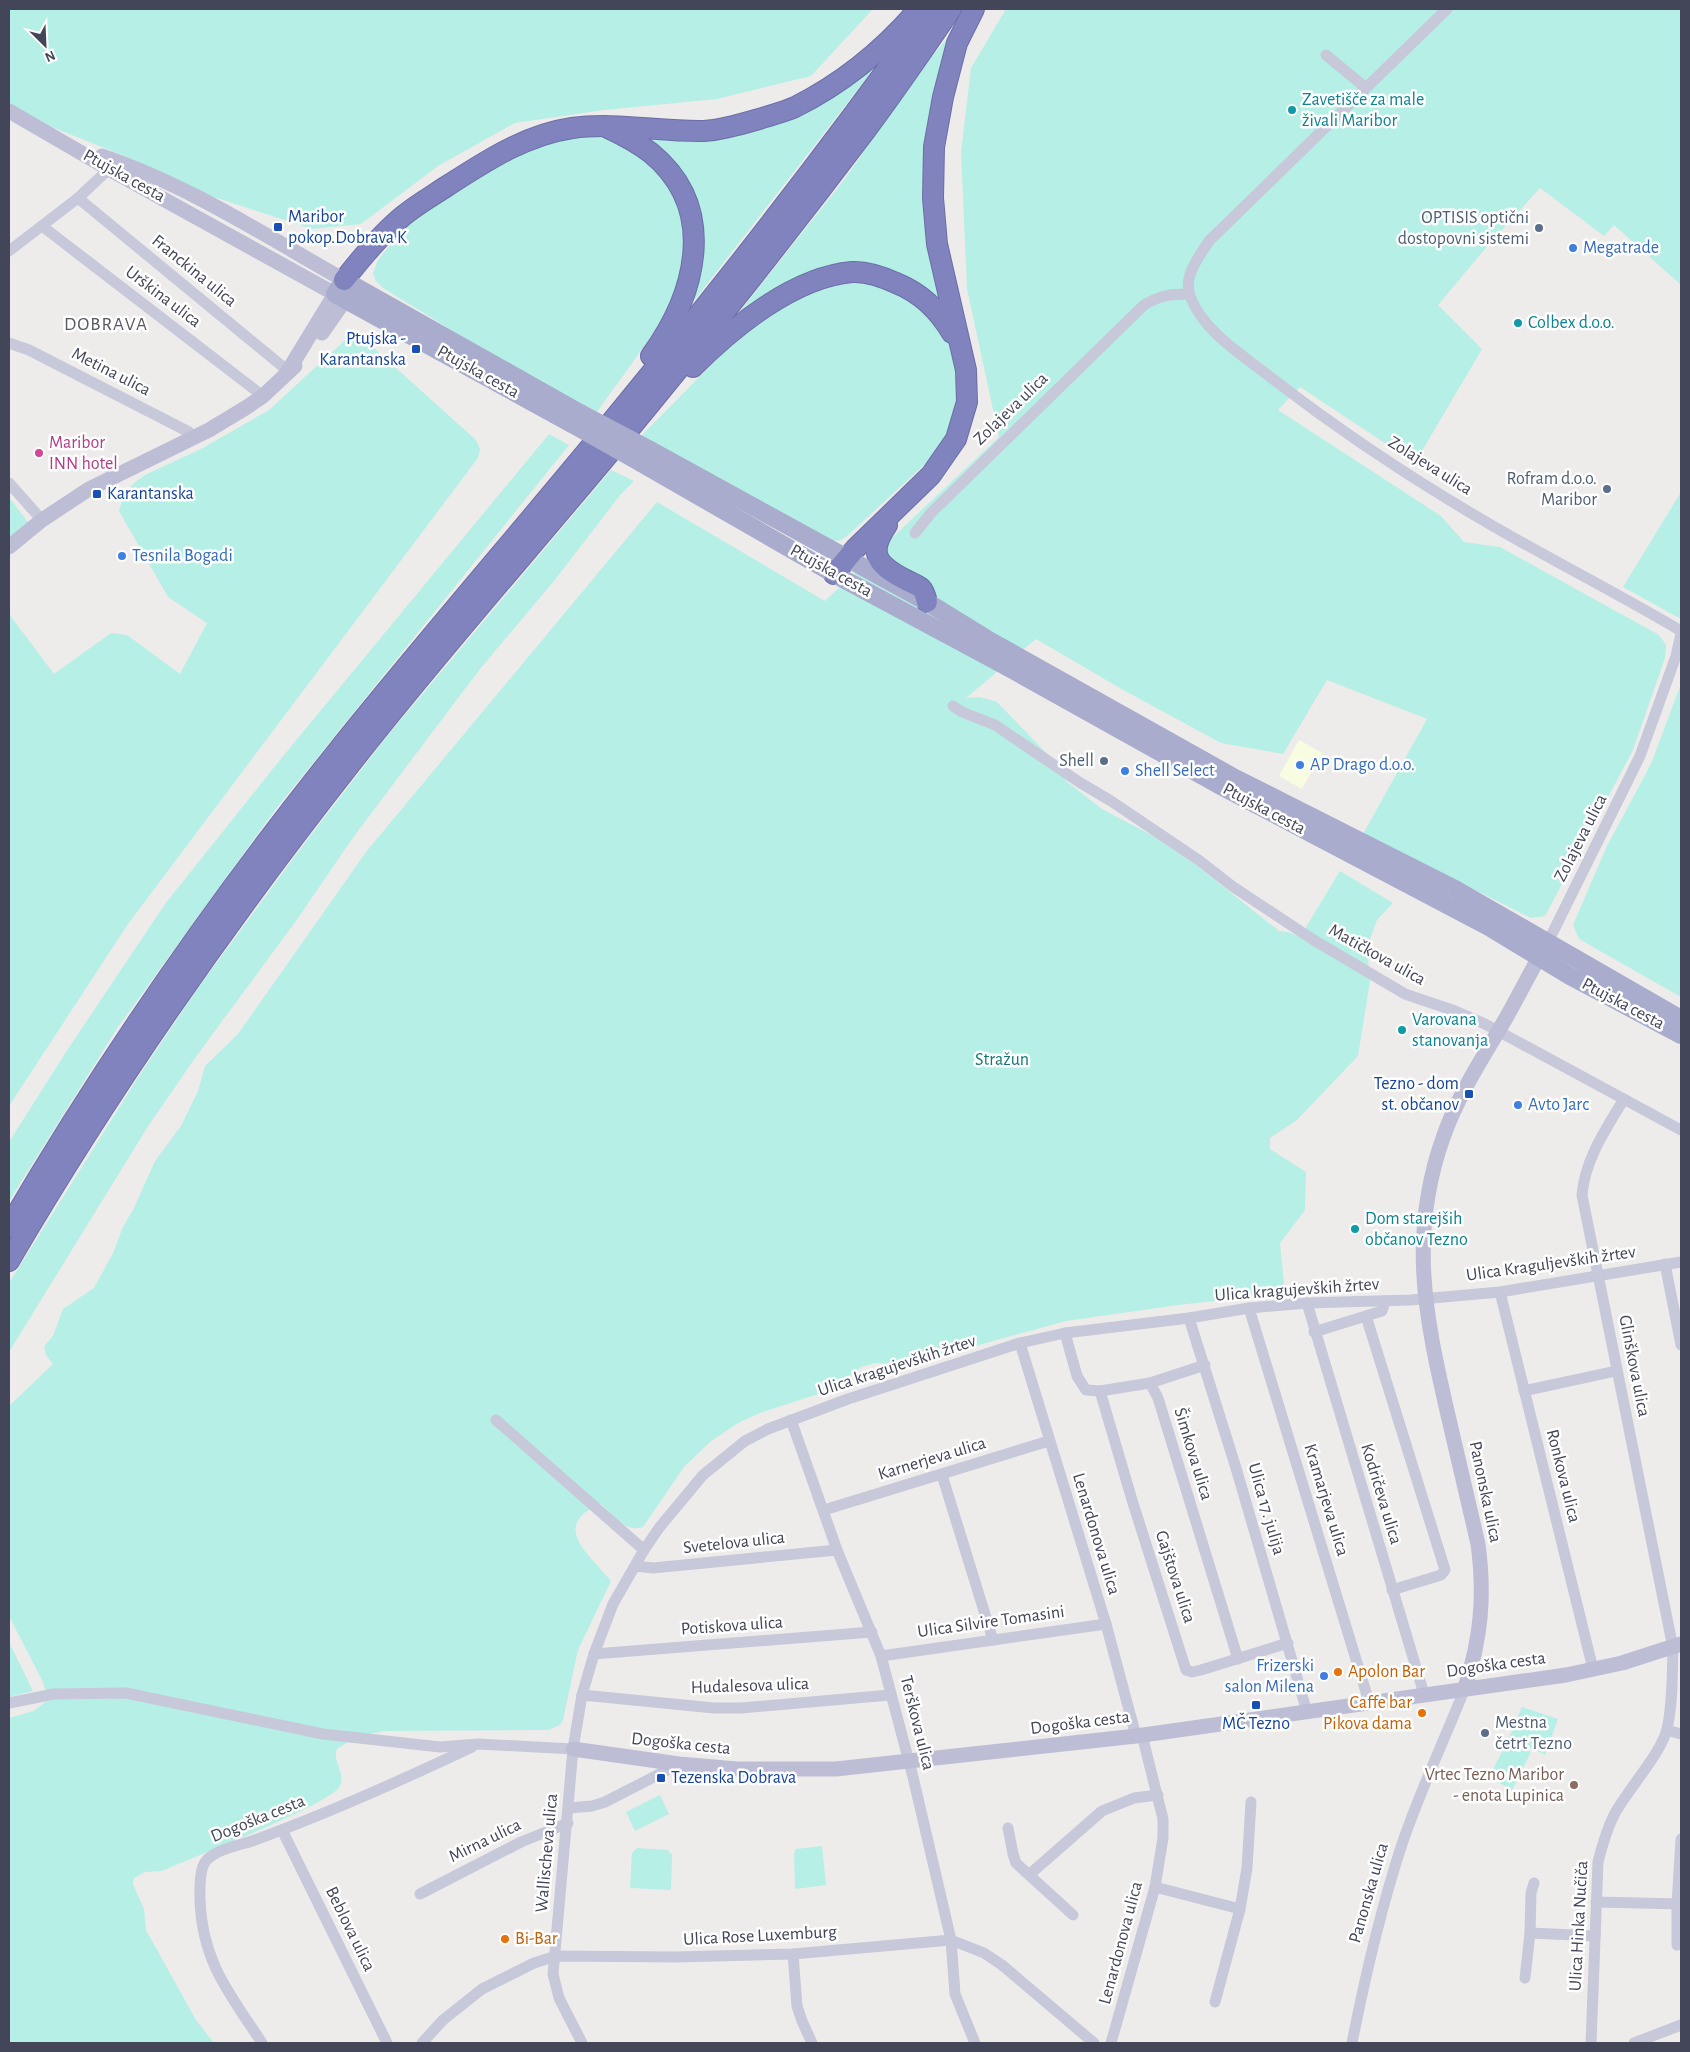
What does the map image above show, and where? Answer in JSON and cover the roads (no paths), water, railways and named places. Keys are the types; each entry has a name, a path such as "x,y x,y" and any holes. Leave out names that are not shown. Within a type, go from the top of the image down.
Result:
{"highway":[{"path":"345,290 355,265 404,215 484,162 521,142 546,133 573,128 604,126 706,131 744,124 793,108 841,81 882,47 918,9"},
{"path":"9,1227 40,1174 134,1028 265,845 391,686 640,402 931,9"},
{"path":"9,1261 54,1185 146,1041 278,858 640,402 867,129 952,9"},
{"path":"834,574 846,558 931,475 956,438 966,402 966,370 937,244 933,198 934,147 957,43 974,9"},
{"path":"604,126 626,137 651,154 666,169 678,184 688,205 695,235 694,260 689,286 660,343 633,381 640,402"},
{"path":"640,402 665,398 684,375 706,354 750,318 779,298 801,287 833,276 852,272 886,278 907,287 923,297 941,314 961,349"},
{"path":"898,509 883,531 876,546 877,555 882,564 892,573 922,589 928,602"}],"main road":[{"name":"Ptujska cesta","path":"345,290 646,457 846,558 928,602 987,639 1235,778 1455,890 1681,1019"},
{"name":"Ptujska cesta","path":"646,457 834,574 1000,662 1217,784 1489,927 1538,958 1681,1035"}],"street":[{"path":"1189,294 1189,281 1193,266 1209,241 1447,9"},
{"path":"1326,55 1366,88"},
{"path":"9,111 72,146"},
{"name":"Ptujska cesta","path":"72,146 109,169 345,290"},
{"name":"Ptujska cesta","path":"72,146 105,157 245,222 345,290"},
{"path":"9,251 78,198 109,169"},
{"name":"Franckina ulica","path":"78,198 288,371"},
{"name":"Urškina ulica","path":"42,226 263,396"},
{"path":"9,547 42,520 89,490 193,438 263,396 308,354 345,290"},
{"name":"Zolajeva ulica","path":"915,533 931,513 1144,306 1158,297 1189,294 1206,323 1230,345 1294,396 1348,435 1492,525 1681,633 1676,656 1640,756 1548,942"},
{"name":"Metina ulica","path":"9,343 29,350 174,424 189,432 193,438"},
{"path":"9,483 42,520"},
{"name":"Matičkova ulica","path":"953,706 962,712 995,725 1200,861 1232,886 1312,938 1405,994 1455,1011 1681,1130"},
{"path":"1538,958 1548,942"},
{"name":"Panonska ulica","path":"1352,2043 1377,1927 1399,1854 1465,1688 1479,1634 1482,1612 1481,1569 1478,1544 1431,1340 1425,1299 1423,1245 1427,1205 1433,1172 1444,1134 1461,1096 1538,958"},
{"name":"Glinškova ulica","path":"1624,1099 1588,1161 1583,1180 1582,1195 1616,1371 1677,1646"},
{"name":"Ulica Kraguljevških žrtev","path":"1425,1299 1500,1292 1681,1262"},
{"path":"1665,1264 1681,1346"},
{"name":"Ronkova ulica","path":"1500,1292 1593,1669"},
{"name":"Ulica kragujevških žrtev","path":"573,1749 582,1695 594,1654 613,1604 644,1550 681,1500 710,1469 745,1441 768,1429 848,1399 1020,1343 1065,1333 1189,1318 1250,1308 1307,1303 1425,1299"},
{"path":"1314,1332 1382,1311 1385,1301"},
{"name":"Kodričeva ulica","path":"1307,1303 1314,1332 1424,1694"},
{"name":"Kramarjeva ulica","path":"1250,1308 1369,1702"},
{"path":"1366,1316 1445,1570 1441,1575 1392,1590"},
{"name":"Ulica 17. julija","path":"1189,1318 1288,1643 1307,1712"},
{"path":"1065,1333 1082,1386 1091,1392 1150,1382 1205,1366"},
{"name":"Lenardonova ulica","path":"1020,1343 1158,1795 1163,1818 1163,1838 1155,1887 1111,2043"},
{"path":"1524,1391 1616,1371"},
{"name":"Šimkova ulica","path":"1150,1382 1161,1408 1238,1659"},
{"name":"Gajštova ulica","path":"1100,1391 1186,1670 1192,1672 1288,1643"},
{"path":"496,1420 644,1550"},
{"name":"Terškova ulica","path":"791,1420 837,1550 881,1656 909,1761 951,1940 955,1994 975,2043"},
{"name":"Karnerjeva ulica","path":"824,1510 1049,1441"},
{"path":"942,1475 993,1640"},
{"name":"Svetelova ulica","path":"635,1566 653,1568 837,1550"},
{"name":"Ulica Silvire Tomasini","path":"881,1656 1106,1624"},
{"name":"Potiskova ulica","path":"594,1654 872,1632"},
{"name":"Dogoška cesta","path":"9,1703 54,1694 126,1693 323,1734 440,1747 478,1744 573,1749 679,1764 737,1769 809,1770 909,1761 1139,1735 1307,1712 1556,1676 1593,1669 1677,1646"},
{"name":"Ulica Hinka Nučiča","path":"1591,2043 1598,1862 1605,1835 1614,1814 1660,1745 1666,1730 1677,1646"},
{"name":"Hudalesova ulica","path":"582,1695 714,1708 741,1708 890,1694"},
{"path":"1666,1730 1681,1734"},
{"name":"Dogoška cesta","path":"262,2043 227,1992 216,1972 204,1934 201,1915 200,1885 203,1866 217,1853 282,1830 380,1790 478,1744"},
{"name":"Wallischeva ulica","path":"573,1749 553,1974 556,1989 582,2043"},
{"path":"569,1808 586,1807 605,1802 679,1764"},
{"path":"1030,1874 1102,1811 1134,1798 1158,1795"},
{"path":"1215,2002 1240,1909 1247,1868 1251,1802"},
{"name":"Mirna ulica","path":"420,1894 521,1842 568,1822"},
{"path":"1008,1828 1016,1863 1073,1915"},
{"name":"Beblova ulica","path":"282,1830 387,2043"},
{"path":"1677,1945 1681,1840"},
{"path":"1525,1978 1530,1933 1531,1893 1534,1882"},
{"path":"1155,1887 1240,1909"},
{"path":"1596,1902 1679,1904"},
{"path":"1530,1933 1594,1936"},
{"name":"Ulica Rose Luxemburg","path":"422,2043 443,2020 482,1989 534,1963 556,1956 676,1957 793,1954 951,1940 984,1953 1002,1965 1094,2043"},
{"path":"793,1954 797,2006 812,2043"},
{"path":"1634,2043 1681,2025"}],"place":[{"name":"Zavetišče za male živali Maribor","path":"1292,110"},
{"name":"Maribor pokop.Dobrava K","path":"278,227"},
{"name":"OPTISIS optični dostopovni sistemi","path":"1539,228"},
{"name":"Megatrade","path":"1573,248"},
{"name":"Colbex d.o.o.","path":"1518,323"},
{"name":"Ptujska - Karantanska","path":"416,349"},
{"name":"Maribor INN hotel","path":"39,453"},
{"name":"Rofram d.o.o. Maribor","path":"1607,489"},
{"name":"Karantanska","path":"97,494"},
{"name":"Tesnila Bogadi","path":"122,556"},
{"name":"Shell","path":"1104,761"},
{"name":"AP Drago d.o.o.","path":"1300,765"},
{"name":"Shell Select","path":"1125,771"},
{"name":"Varovana stanovanja","path":"1402,1030"},
{"name":"Tezno - dom st. občanov","path":"1469,1094"},
{"name":"Avto Jarc","path":"1518,1105"},
{"name":"Dom starejših občanov Tezno","path":"1355,1229"},
{"name":"Apolon Bar","path":"1338,1672"},
{"name":"Frizerski salon Milena","path":"1324,1676"},
{"name":"MČ Tezno","path":"1256,1705"},
{"name":"Caffe bar Pikova dama","path":"1422,1713"},
{"name":"Mestna četrt Tezno","path":"1485,1733"},
{"name":"Tezenska Dobrava","path":"661,1778"},
{"name":"Vrtec Tezno Maribor - enota Lupinica","path":"1574,1785"},
{"name":"Bi-Bar","path":"505,1939"}],"district":[{"name":"DOBRAVA","path":"106,324"}],"park label":[{"name":"Stražun","path":"1002,1060"}]}
